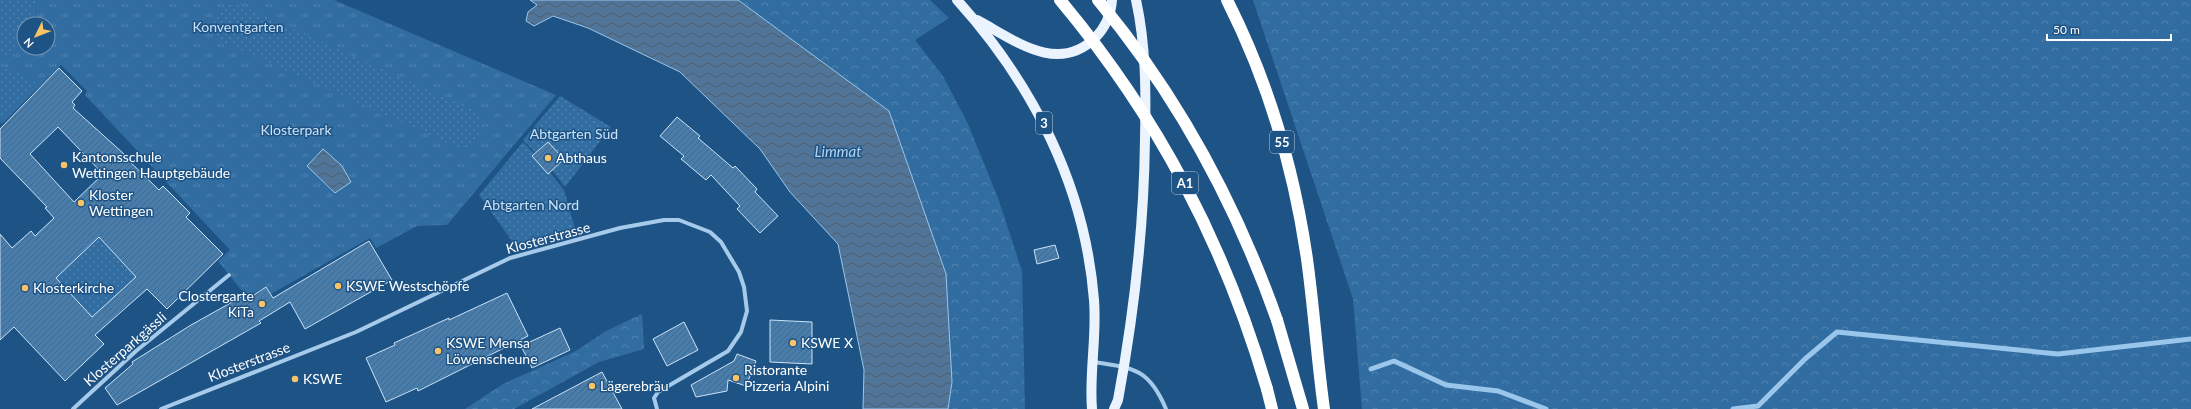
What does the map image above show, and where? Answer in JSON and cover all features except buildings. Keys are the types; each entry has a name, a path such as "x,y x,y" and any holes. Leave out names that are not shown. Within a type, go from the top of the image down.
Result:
{"highway":[{"name":"A1","path":"1060,0 1119,76 1164,144 1185,182 1208,228 1240,304 1272,409"},
{"name":"A1","path":"1098,0 1139,52 1164,89 1211,168 1251,250 1278,320 1303,409"},
{"name":"55","path":"1227,0 1264,84 1282,141 1302,229 1324,409"}],"main road":[{"name":"3","path":"957,0 1004,56 1033,102 1066,173 1079,213 1091,270 1096,336 1091,396 1092,409"},
{"path":"974,19 1029,49 1048,55 1060,55 1080,49 1099,34 1106,24 1112,0"},
{"path":"1114,409 1118,400 1124,367 1140,248 1145,174 1146,109 1143,46 1136,0"}],"street":[{"name":"Klosterstrasse","path":"161,409 356,332 510,258 620,228 664,220 679,220 698,226 710,232 721,242 739,272 744,287 747,311 740,332 728,350 658,392 654,398 657,409"},
{"name":"Klosterparkgässli","path":"73,409 136,351 229,275"},
{"path":"1094,362 1133,368 1144,376 1153,386 1166,409"}],"green space":[{"name":"Klosterpark","path":"0,0 334,0 556,95 447,225 417,226 376,248 370,238 271,294 266,286 247,297 218,261 230,250 85,95 87,91 61,65 2,124 0,122"},
{"path":"0,0 39,0 30,16 16,16 16,43 9,56 0,51"},
{"path":"738,0 930,0 949,18 915,40 943,76 968,124 998,198 1022,271 1025,409 948,409 952,382 946,274 889,111"},
{"path":"1253,0 2191,0 2191,409 1362,409 1353,299"},
{"name":"Konventgarten","path":"232,4 241,6 475,111 482,123 477,143 468,147 455,146 221,41 215,31 214,20 220,10"},
{"path":"0,66 39,84 3,121 0,119"},
{"name":"Abtgarten Süd","path":"560,96 611,127 565,187 552,170 564,159 536,153 523,140"},
{"name":"Abtgarten Nord","path":"523,142 535,154 564,190 576,232 517,248 479,195"},
{"path":"99,237 136,277 92,317 56,278"},
{"path":"642,314 644,349 599,362 514,409 465,409 503,384 576,351 606,331"}],"water":[{"name":"Limmat","path":"530,0 738,0 889,111 946,274 952,382 948,409 863,409 864,370 838,244 790,192 760,149 680,72 588,28 553,16 534,26 526,21 528,12 537,5"},
{"path":"323,149 342,166 351,182 335,193 307,166"}],"waterway":[{"path":"1733,409 1758,406 1805,359 1837,332 2058,354 2191,339"},
{"path":"1371,369 1394,361 1446,385 1498,391 1546,409"}],"place":[{"name":"Abthaus","path":"548,158"},
{"name":"Kantonsschule Wettingen Hauptgebäude","path":"64,165"},
{"name":"Kloster Wettingen","path":"81,203"},
{"name":"KSWE Westschöpfe","path":"338,286"},
{"name":"Klosterkirche","path":"25,288"},
{"name":"Clostergarte KiTa","path":"262,304"},
{"name":"KSWE X","path":"793,343"},
{"name":"KSWE Mensa Löwenscheune","path":"438,351"},
{"name":"Ristorante Pizzeria Alpini","path":"736,378"},
{"name":"KSWE","path":"295,379"},
{"name":"Lägerebräu","path":"592,386"}]}
